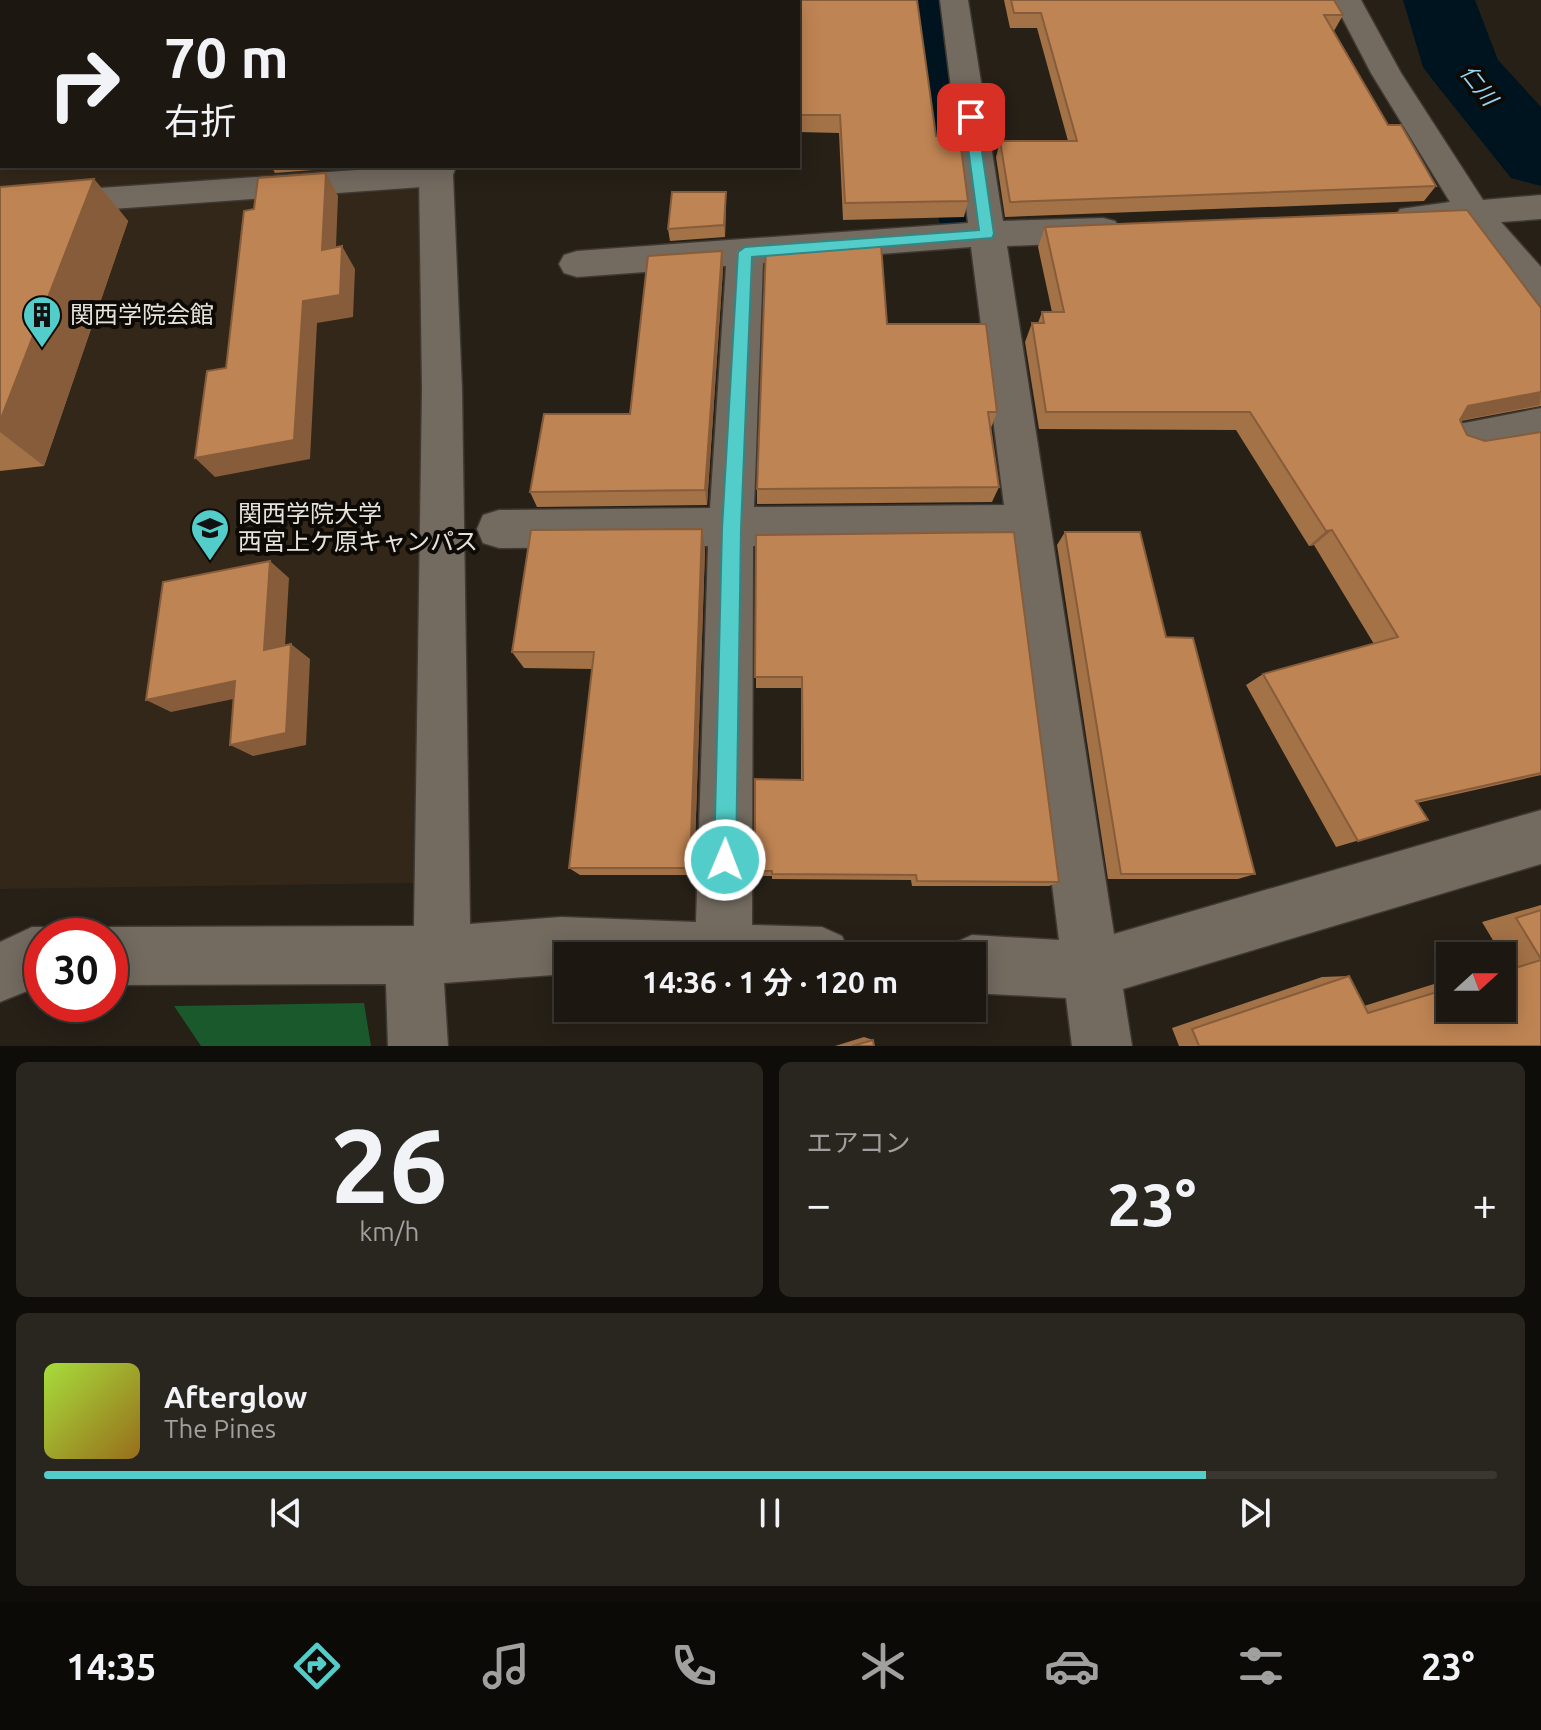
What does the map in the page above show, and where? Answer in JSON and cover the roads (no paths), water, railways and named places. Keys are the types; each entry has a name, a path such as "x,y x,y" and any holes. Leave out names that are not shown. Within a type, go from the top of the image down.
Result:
{"street":[{"path":"954,0 1102,1046"},
{"path":"1347,0 1386,73 1475,214 1541,292"},
{"path":"0,206 438,170 442,389 427,955 418,1046"},
{"path":"1381,218 1475,214 1541,207"},
{"path":"577,264 987,234 1129,228"},
{"path":"723,942 731,529 745,252"},
{"path":"1464,438 1541,425"},
{"path":"499,529 1027,524"},
{"path":"986,965 1089,970 1541,837"},
{"path":"128,956 427,955 554,946"},
{"path":"0,973 24,960"}],"waterway":[{"path":"928,0 934,46 950,106 965,221"},
{"name":"仁川","path":"1439,0 1462,67 1541,159"}],"place":[{"name":"関西学院会館","path":"42,349"},
{"name":"関西学院大学 西宮上ケ原キャンパス","path":"210,562"}]}
